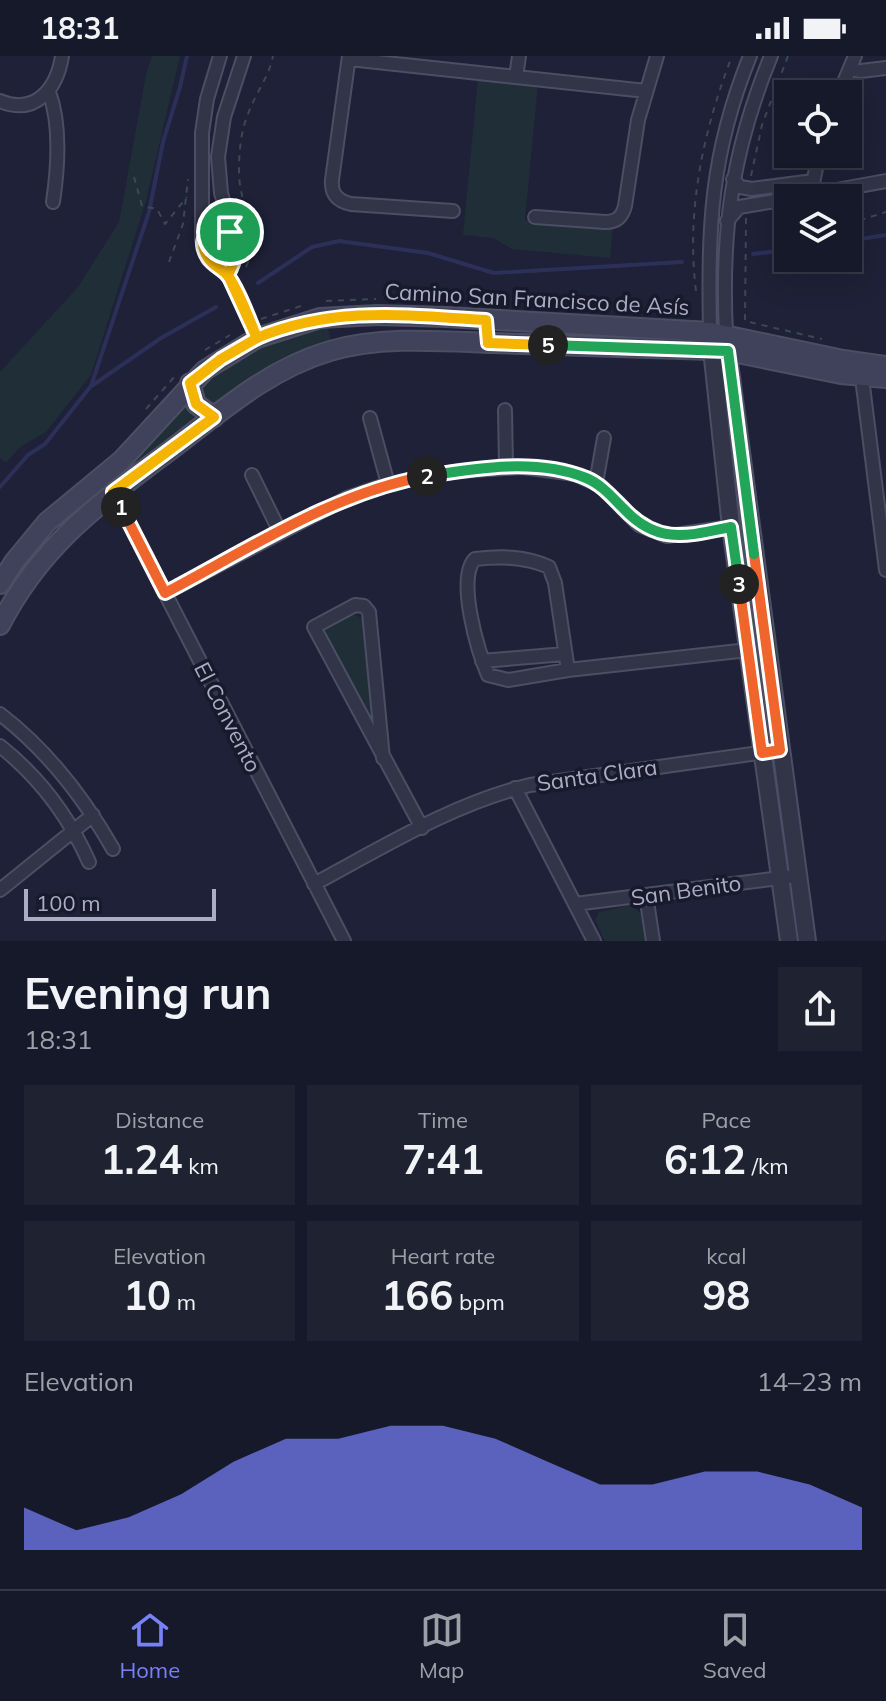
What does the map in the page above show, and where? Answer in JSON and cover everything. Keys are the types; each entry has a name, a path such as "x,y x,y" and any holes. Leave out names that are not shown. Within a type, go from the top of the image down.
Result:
{"main road":[{"name":"Camino San Francisco de Asís","path":"0,584 47,522 122,460 190,383 221,359 257,338 320,318 378,315 486,320 719,342 861,370 886,378"},
{"path":"320,318 329,323 334,332 335,342 331,351"},
{"path":"486,320 488,343"},
{"name":"Camino San Francisco de Asís","path":"0,625 16,593 37,564 71,528 113,492 233,400 276,374 331,351 381,343 719,342"},
{"name":"Camino San Francisco de Asís","path":"861,370 886,366"},
{"path":"190,383 196,404 214,417"}],"street":[{"path":"0,101 14,106 27,105 49,92 59,73 62,56"},
{"path":"220,56 207,99 202,133 202,240 208,259 228,275 257,338"},
{"path":"228,275 236,257 234,234 221,193 218,157 224,117 244,56"},
{"path":"516,77 519,56"},
{"path":"535,217 605,222 619,218 625,206 634,142 657,56"},
{"path":"750,56 730,108 715,174 709,235 731,527 789,941"},
{"path":"771,56 748,117 733,179 726,222 719,342 807,941"},
{"path":"845,80 855,56"},
{"path":"453,211 351,204 339,200 334,194 332,180 349,58 646,91"},
{"path":"850,69 865,71 886,68"},
{"path":"49,92 56,143 53,202"},
{"path":"733,179 740,187 774,189"},
{"path":"854,184 886,181"},
{"path":"726,222 739,207 774,201"},
{"path":"202,240 215,230 234,234"},
{"path":"861,370 886,570"},
{"path":"505,410 506,467"},
{"path":"370,418 388,484"},
{"path":"596,483 604,438"},
{"path":"165,593 347,498 388,484 458,471 506,467 559,471 596,483 639,525 655,533 674,536 731,527"},
{"path":"252,475 280,532"},
{"name":"El Convento","path":"113,492 344,941"},
{"path":"568,670 555,583 549,567 537,561 499,556 475,559 467,574 474,636 488,675 499,679 748,650"},
{"path":"383,758 369,612 364,606 355,605 314,627 383,758 422,828"},
{"path":"482,661 565,654"},
{"path":"0,714 46,756 93,815 113,849"},
{"path":"0,746 35,778 74,831 89,862"},
{"name":"Santa Clara","path":"314,884 475,801 515,788 780,750"},
{"path":"515,788 594,941"},
{"path":"0,890 93,815"},
{"name":"San Benito","path":"575,904 796,876"},
{"path":"646,895 653,941"}],"path":[{"path":"243,273 251,255 253,237 240,192 241,138 247,114 273,56"},
{"path":"134,177 144,207 153,209"},
{"path":"862,220 886,212"},
{"path":"745,321 832,341"}],"shaded area":[{"path":"152,56 180,56 146,201 91,375 46,432 20,447 6,463 0,458 0,372 78,287 119,222"},
{"path":"478,78 538,84 525,220 613,229 610,258 512,249 493,238 463,235"},
{"path":"327,326 331,339 325,347 218,405 203,402 200,385 216,370 284,334"},
{"path":"725,366 773,742 770,746 720,367"},
{"path":"183,400 202,417 117,479 64,524 40,549 0,606 6,587 49,532"},
{"path":"351,613 364,619 376,721 371,724 324,636 327,626"},
{"path":"632,905 641,914 645,941 605,941 595,920 599,912"}],"waterway":[{"path":"0,487 28,455 45,444 91,386 149,212 163,142 187,56"},
{"path":"862,239 886,235"},
{"path":"258,283 312,247 339,241 428,253 494,273 682,262"},
{"path":"753,254 774,252"},
{"path":"93,385 161,338 216,307"}],"route":[{"path":"230,232 219,229 210,231 202,240 204,248 212,264 228,275 249,318 257,338 320,318 378,315 486,320 488,343 728,351 780,750 762,753 731,527 674,536 655,533 639,525 601,486 575,474 494,467 388,484 347,498 165,593 113,492 214,417 196,404 190,383 221,359 257,338 228,275 237,246 234,234 230,232"}]}
